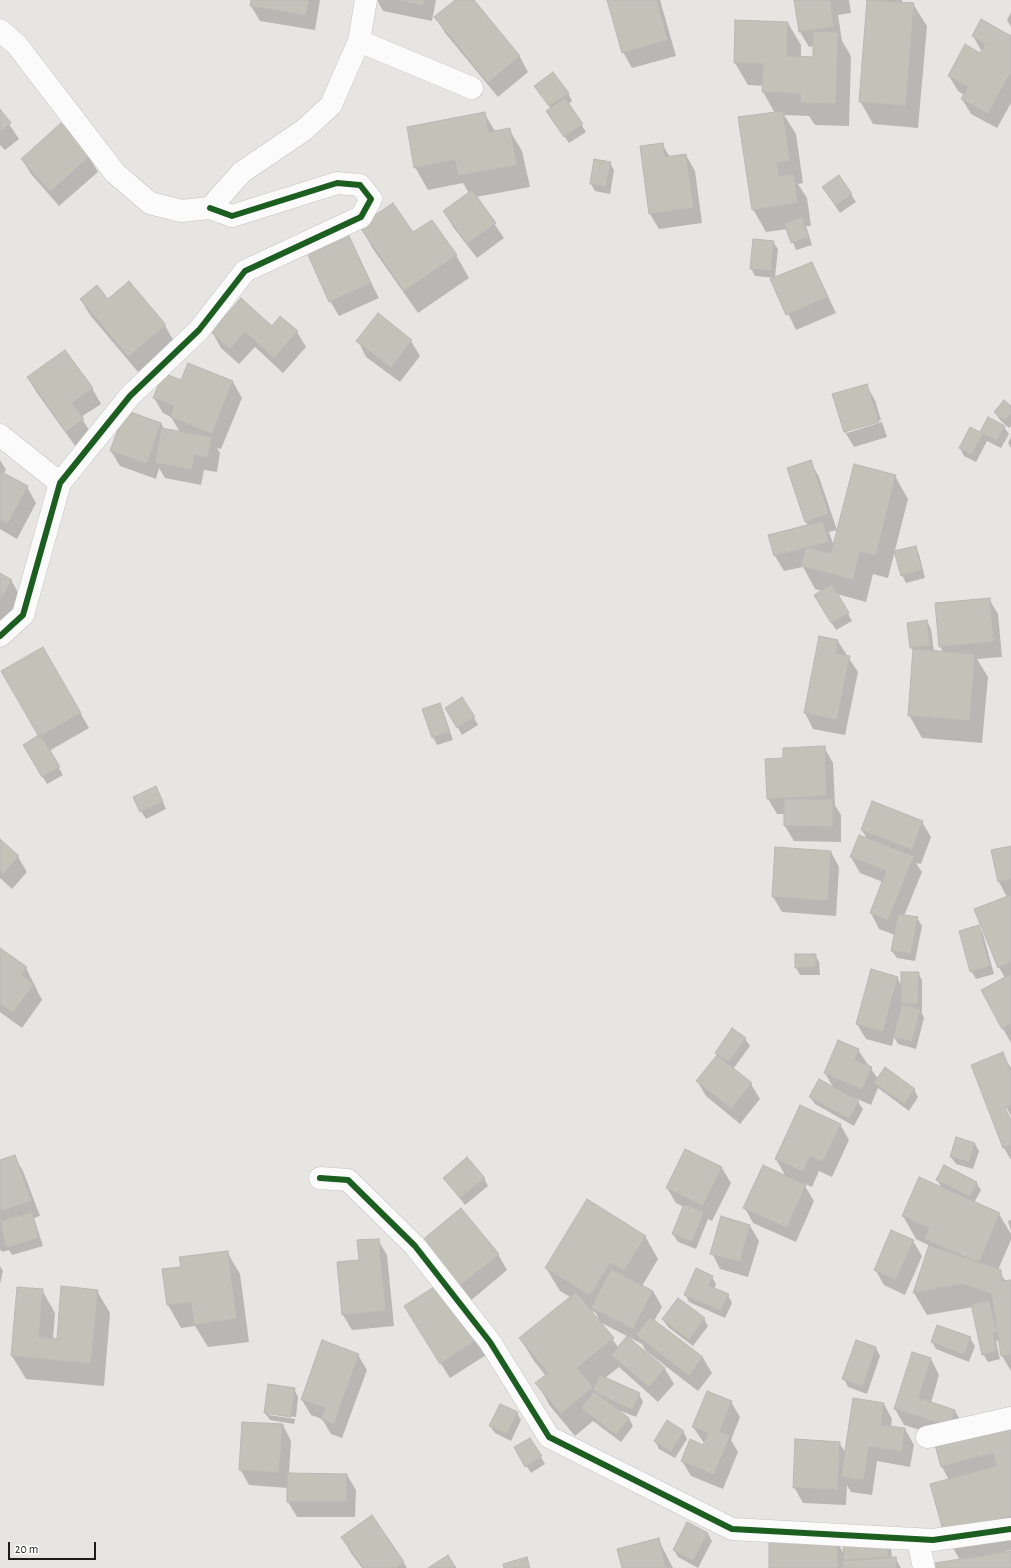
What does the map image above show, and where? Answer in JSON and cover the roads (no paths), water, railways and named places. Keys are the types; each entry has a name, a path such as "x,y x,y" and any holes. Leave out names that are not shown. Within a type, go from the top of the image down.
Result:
{"street":[{"path":"210,208 242,172 304,130 331,105 359,41 366,0"},
{"path":"0,30 17,45 115,172 150,203 181,211 210,208 232,216 337,183 360,184 371,199 361,217 245,272 199,330 130,396 60,483 23,615 0,636"},
{"path":"359,41 472,88"},
{"path":"0,436 60,483"},
{"path":"320,1178 348,1180 415,1246 490,1342 549,1437 732,1528 933,1540 1011,1529"},
{"path":"927,1437 1011,1418"},
{"path":"918,1539 924,1568"}]}
